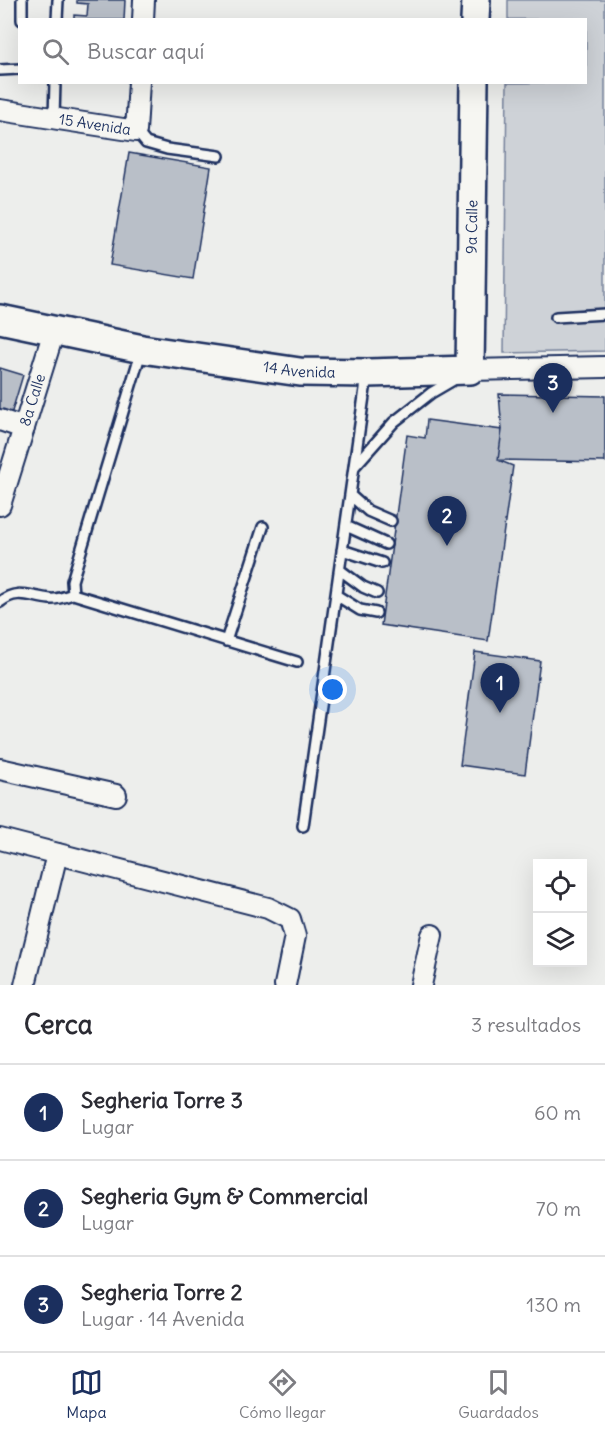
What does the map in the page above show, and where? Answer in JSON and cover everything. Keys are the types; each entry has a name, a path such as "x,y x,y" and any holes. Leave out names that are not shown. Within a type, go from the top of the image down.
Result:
{"street":[{"path":"143,18 144,0"},
{"path":"475,18 476,0"},
{"path":"136,131 139,84"},
{"name":"9a Calle","path":"470,370 474,84"},
{"name":"15 Avenida","path":"0,110 136,131"},
{"name":"14 Avenida","path":"0,319 142,349 300,372 368,373 605,368"},
{"name":"8a Calle","path":"0,505 54,331"},
{"path":"0,420 24,428"},
{"path":"0,769 116,795"},
{"path":"0,839 268,908 290,920 295,936 285,985"},
{"path":"25,985 57,854"},
{"path":"421,985 432,935"}],"lane":[{"path":"21,18 22,0"},
{"path":"57,18 58,0"},
{"path":"0,70 18,69"},
{"path":"54,118 55,84"},
{"name":"15 Avenida","path":"136,131 146,143 167,149 219,156"},
{"path":"556,317 605,314"},
{"path":"73,594 72,581 142,349"},
{"path":"354,467 394,422 431,393 470,370"},
{"path":"303,826 368,373"},
{"path":"350,495 368,511 391,521"},
{"path":"346,526 386,544"},
{"path":"225,641 263,527"},
{"path":"342,550 382,563"},
{"path":"340,570 363,587 377,593"},
{"path":"0,602 8,596 20,594 52,599 73,594 297,662"},
{"path":"336,595 360,610 376,613"}],"shaded area":[{"path":"508,0 605,0 605,351 504,353 507,84 587,84 587,18 508,18"}],"building":[{"path":"77,0 125,0 124,18 74,18 74,15 87,16 88,4 77,3"},
{"path":"129,153 211,167 193,279 110,265"},
{"path":"0,368 23,375 10,418 0,415"},
{"path":"499,394 605,396 605,462 498,460 502,430"},
{"path":"427,420 502,430 498,460 513,466 488,641 381,625 407,435 425,438"},
{"path":"475,652 540,661 525,774 460,765"}],"place":[{"name":"Segheria Torre 2","path":"553,413"},
{"name":"Segheria Gym & Commercial","path":"447,546"},
{"name":"Segheria Torre 3","path":"500,713"}]}
